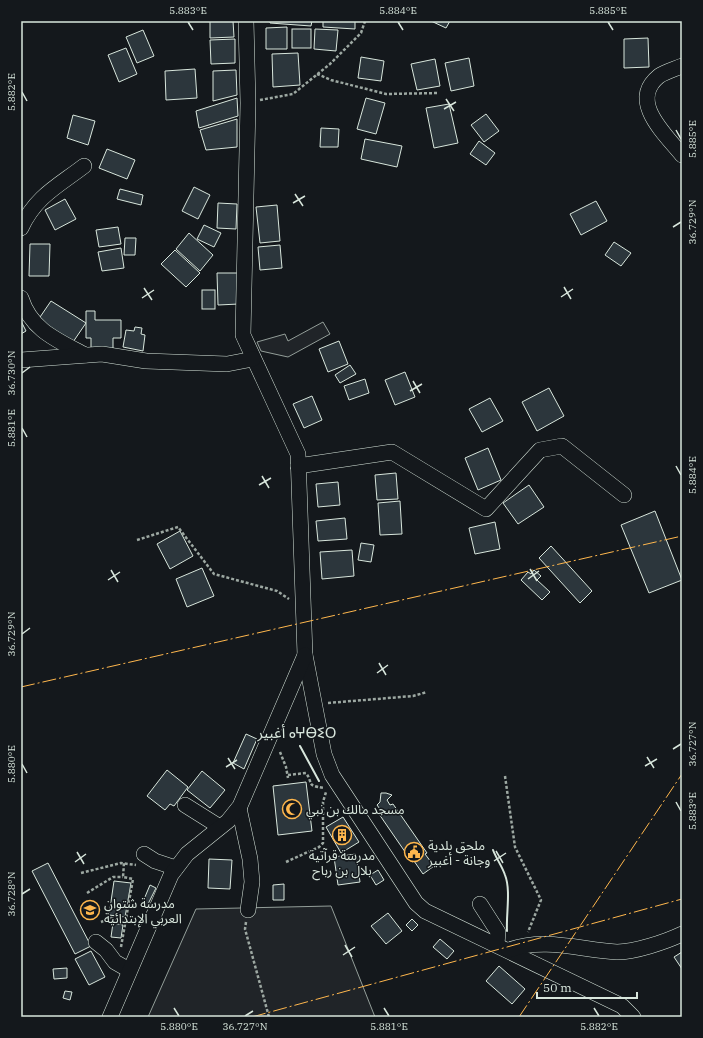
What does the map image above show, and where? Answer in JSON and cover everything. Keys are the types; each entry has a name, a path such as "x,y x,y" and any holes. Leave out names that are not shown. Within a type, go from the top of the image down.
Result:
{"street":[{"path":"246,21 248,103 243,335 298,454 305,655 313,704 324,754 332,775 416,903 424,911 510,947 622,1006 633,1017"},
{"path":"682,66 660,76 649,87 646,101 652,118 682,155"},
{"path":"21,228 28,212 39,200 84,166"},
{"path":"21,298 25,312 38,328 86,355"},
{"path":"21,360 102,354 146,361 228,364 253,358"},
{"path":"298,466 392,452 486,509 540,450 562,446 624,495"},
{"path":"110,1017 166,886 176,868 187,854 220,827 239,808 305,655"},
{"path":"185,805 220,827"},
{"path":"239,808 250,859 252,882 248,910"},
{"path":"142,860 155,861 176,868"},
{"path":"480,904 498,932 510,947"},
{"path":"510,947 569,946 618,952 664,943 682,934"},
{"path":"96,942 106,950 115,962 129,970"}],"path":[{"path":"248,103 293,94 330,64 360,33 365,21"},
{"path":"317,74 331,80 386,94 439,93"},
{"path":"137,540 178,527 214,574 277,591 303,607"},
{"path":"313,704 413,696 427,692"},
{"path":"280,752 288,776 306,773 309,783 314,787 327,789 323,802 323,843 319,847 286,862"},
{"path":"505,776 516,847 541,900 510,947"},
{"path":"81,873 142,860"},
{"path":"123,877 124,863"},
{"path":"87,893 113,876 133,879 123,943 115,962"},
{"path":"248,910 245,929 269,1017"},
{"path":"101,922 111,918 126,922"}],"shaded area":[{"path":"323,322 330,334 288,357 261,351 257,342 285,334 288,341"},
{"path":"331,906 375,1017 148,1017 196,909"}],"building":[{"path":"210,21 233,21 234,37 210,38"},
{"path":"270,21 312,21 311,26 270,23"},
{"path":"323,21 355,21 355,29 323,27"},
{"path":"431,21 450,21 446,28"},
{"path":"287,27 287,49 266,49 266,28"},
{"path":"292,29 311,29 311,48 292,48"},
{"path":"315,29 338,30 336,51 314,49"},
{"path":"143,30 154,56 137,63 126,37"},
{"path":"648,38 649,67 624,68 624,39"},
{"path":"235,39 235,63 211,64 210,40"},
{"path":"126,48 137,74 119,82 108,55"},
{"path":"298,53 300,85 273,87 272,54"},
{"path":"361,57 384,61 381,81 358,78"},
{"path":"469,58 474,86 451,91 445,63"},
{"path":"435,59 440,86 417,90 411,64"},
{"path":"195,69 197,98 166,100 165,71"},
{"path":"236,70 237,95 213,101 213,71"},
{"path":"237,98 238,116 199,128 196,111"},
{"path":"366,98 385,103 376,134 357,129"},
{"path":"449,104 458,143 434,148 426,108"},
{"path":"486,114 499,131 484,142 471,125"},
{"path":"73,115 95,121 88,145 67,138"},
{"path":"237,119 237,147 206,150 200,130"},
{"path":"321,128 339,129 338,147 320,147"},
{"path":"365,139 402,146 397,167 361,159"},
{"path":"479,141 495,153 486,165 470,154"},
{"path":"107,149 135,160 127,179 99,168"},
{"path":"194,187 210,195 198,219 182,211"},
{"path":"120,189 143,195 141,205 117,199"},
{"path":"65,199 76,219 55,230 45,210"},
{"path":"596,201 607,221 581,235 570,214"},
{"path":"218,203 237,204 236,229 217,228"},
{"path":"277,205 280,241 260,243 256,207"},
{"path":"204,225 221,233 214,247 197,239"},
{"path":"118,227 121,244 99,247 96,230"},
{"path":"189,233 213,255 200,271 176,249"},
{"path":"125,238 136,238 135,255 124,255"},
{"path":"614,242 631,253 621,266 605,255"},
{"path":"30,244 50,244 49,276 29,276"},
{"path":"280,245 282,268 260,270 258,247"},
{"path":"121,248 124,268 102,271 98,252"},
{"path":"175,250 200,273 186,287 161,264"},
{"path":"217,273 238,273 239,304 218,305"},
{"path":"202,290 215,290 215,309 202,309"},
{"path":"51,301 86,323 73,342 38,320"},
{"path":"86,311 95,311 95,320 121,320 121,338 113,338 113,351 91,351 91,338 86,338"},
{"path":"21,321 26,331 21,334"},
{"path":"135,327 142,328 141,334 145,335 143,351 123,347 126,330 134,331"},
{"path":"339,341 348,364 328,372 319,349"},
{"path":"350,365 356,374 340,383 335,375"},
{"path":"405,372 415,397 395,405 385,380"},
{"path":"365,379 369,393 349,400 344,386"},
{"path":"549,388 564,416 537,431 522,402"},
{"path":"312,396 322,420 304,428 293,404"},
{"path":"490,398 503,421 482,432 469,409"},
{"path":"488,448 501,480 478,490 465,458"},
{"path":"396,473 398,499 377,500 375,475"},
{"path":"338,482 340,505 318,507 316,484"},
{"path":"529,485 544,507 518,524 503,503"},
{"path":"400,501 402,534 380,535 378,503"},
{"path":"655,511 682,580 649,593 621,525"},
{"path":"345,518 347,539 318,541 316,521"},
{"path":"495,522 500,549 475,554 469,528"},
{"path":"180,531 193,556 170,569 157,544"},
{"path":"361,543 374,545 371,562 358,560"},
{"path":"551,546 592,591 580,603 539,558"},
{"path":"352,550 354,576 322,579 320,552"},
{"path":"202,568 214,596 187,607 176,579"},
{"path":"534,570 541,576 537,580 550,592 542,600 521,580 528,572 531,574"},
{"path":"246,734 257,739 244,769 233,763"},
{"path":"167,770 188,787 174,806 170,804 165,810 147,796"},
{"path":"202,771 225,790 210,808 187,790"},
{"name":"مسجد مالك بن نبي","path":"306,782 312,831 278,835 273,786"},
{"path":"381,793 392,795 387,800 390,805 393,804 427,853 425,854 434,866 423,874 414,861 412,862 379,814 382,812 377,805 380,802"},
{"name":"مدرسة قرآتية بلال بن رباح","path":"343,817 359,842 341,853 326,827"},
{"path":"356,854 360,882 338,885 334,857"},
{"path":"209,859 232,860 230,889 208,888"},
{"path":"48,863 91,946 75,954 32,871"},
{"path":"378,870 384,880 376,885 370,875"},
{"path":"114,881 131,883 125,917 109,915"},
{"path":"284,884 284,900 273,900 273,885"},
{"path":"150,885 156,888 147,906 142,904"},
{"path":"388,913 402,931 386,944 371,926"},
{"path":"412,919 418,925 412,931 406,925"},
{"path":"113,923 123,925 121,938 111,937"},
{"path":"440,939 454,951 447,959 433,947"},
{"path":"91,951 105,977 89,985 75,959"},
{"path":"682,952 682,969 674,957"},
{"path":"499,966 525,989 512,1004 486,981"},
{"path":"67,968 67,978 54,979 53,969"},
{"path":"65,991 72,992 70,1000 63,998"}],"wall":[{"path":"300,746 319,781"},
{"path":"493,850 507,881 507,931"}],"power":[{"path":"21,687 682,536"},
{"path":"519,1017 682,774"},
{"path":"252,1017 682,899"}],"place":[{"name":"مسجد مالك بن نبي","path":"292,809"},
{"name":"مدرسة قرآتية بلال بن رباح","path":"342,835"},
{"name":"ملحق بلدية وجانة - أغبير","path":"414,852"},
{"name":"مدرسة شتوان العربي الإبتدائية","path":"90,910"}],"district":[{"name":"أغبير ⴰⵖⴱⵉⵔ","path":"297,732"}]}
